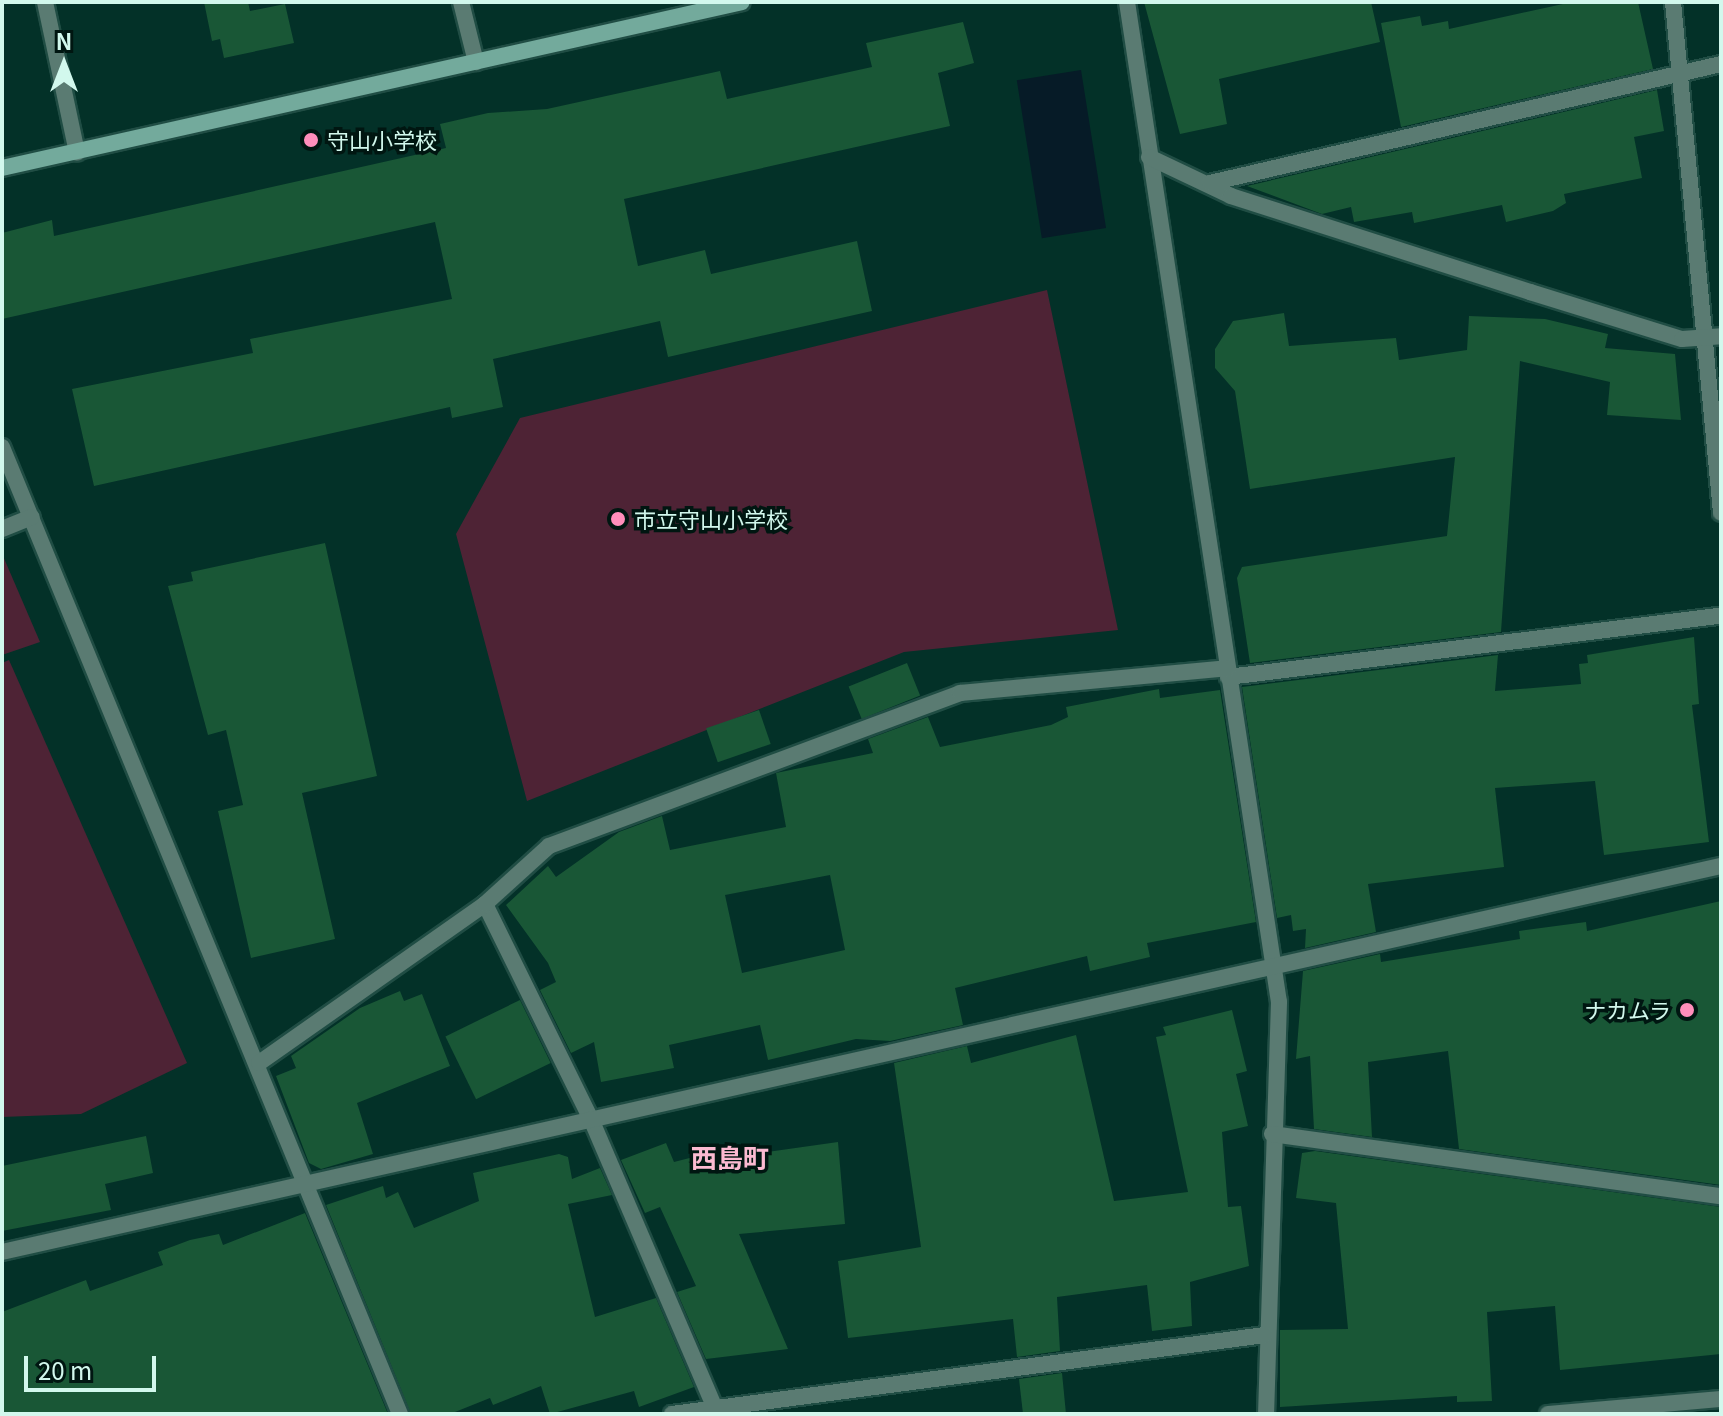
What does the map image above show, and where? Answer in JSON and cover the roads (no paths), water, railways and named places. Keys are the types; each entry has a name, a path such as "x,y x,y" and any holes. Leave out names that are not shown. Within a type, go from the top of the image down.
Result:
{"street":[{"path":"45,2 77,153"},
{"path":"461,2 476,62"},
{"path":"2,168 742,2"},
{"path":"1127,2 1275,966 1265,1335 1266,1414"},
{"path":"1673,2 1678,73 1714,337 1721,513"},
{"path":"1210,183 1721,64"},
{"path":"1149,157 1210,183 1231,196 1530,292 1682,339 1714,337"},
{"path":"2,447 259,1063 306,1188 400,1414"},
{"path":"2,529 32,517"},
{"path":"259,1063 485,904 549,846 960,693 1228,672 1721,616"},
{"path":"2,1252 306,1188 591,1119 1721,866"},
{"path":"485,904 591,1119 715,1409"},
{"path":"1272,1134 1721,1196"},
{"path":"672,1414 1265,1335"},
{"path":"1548,1414 1721,1399"}],"water":[{"path":"1081,70 1106,228 1042,238 1017,80"}],"place":[{"name":"守山小学校","path":"311,140"},
{"name":"市立守山小学校","path":"618,519"},
{"name":"ナカムラ","path":"1687,1010"}],"district":[{"name":"西島町","path":"730,1157"}]}
